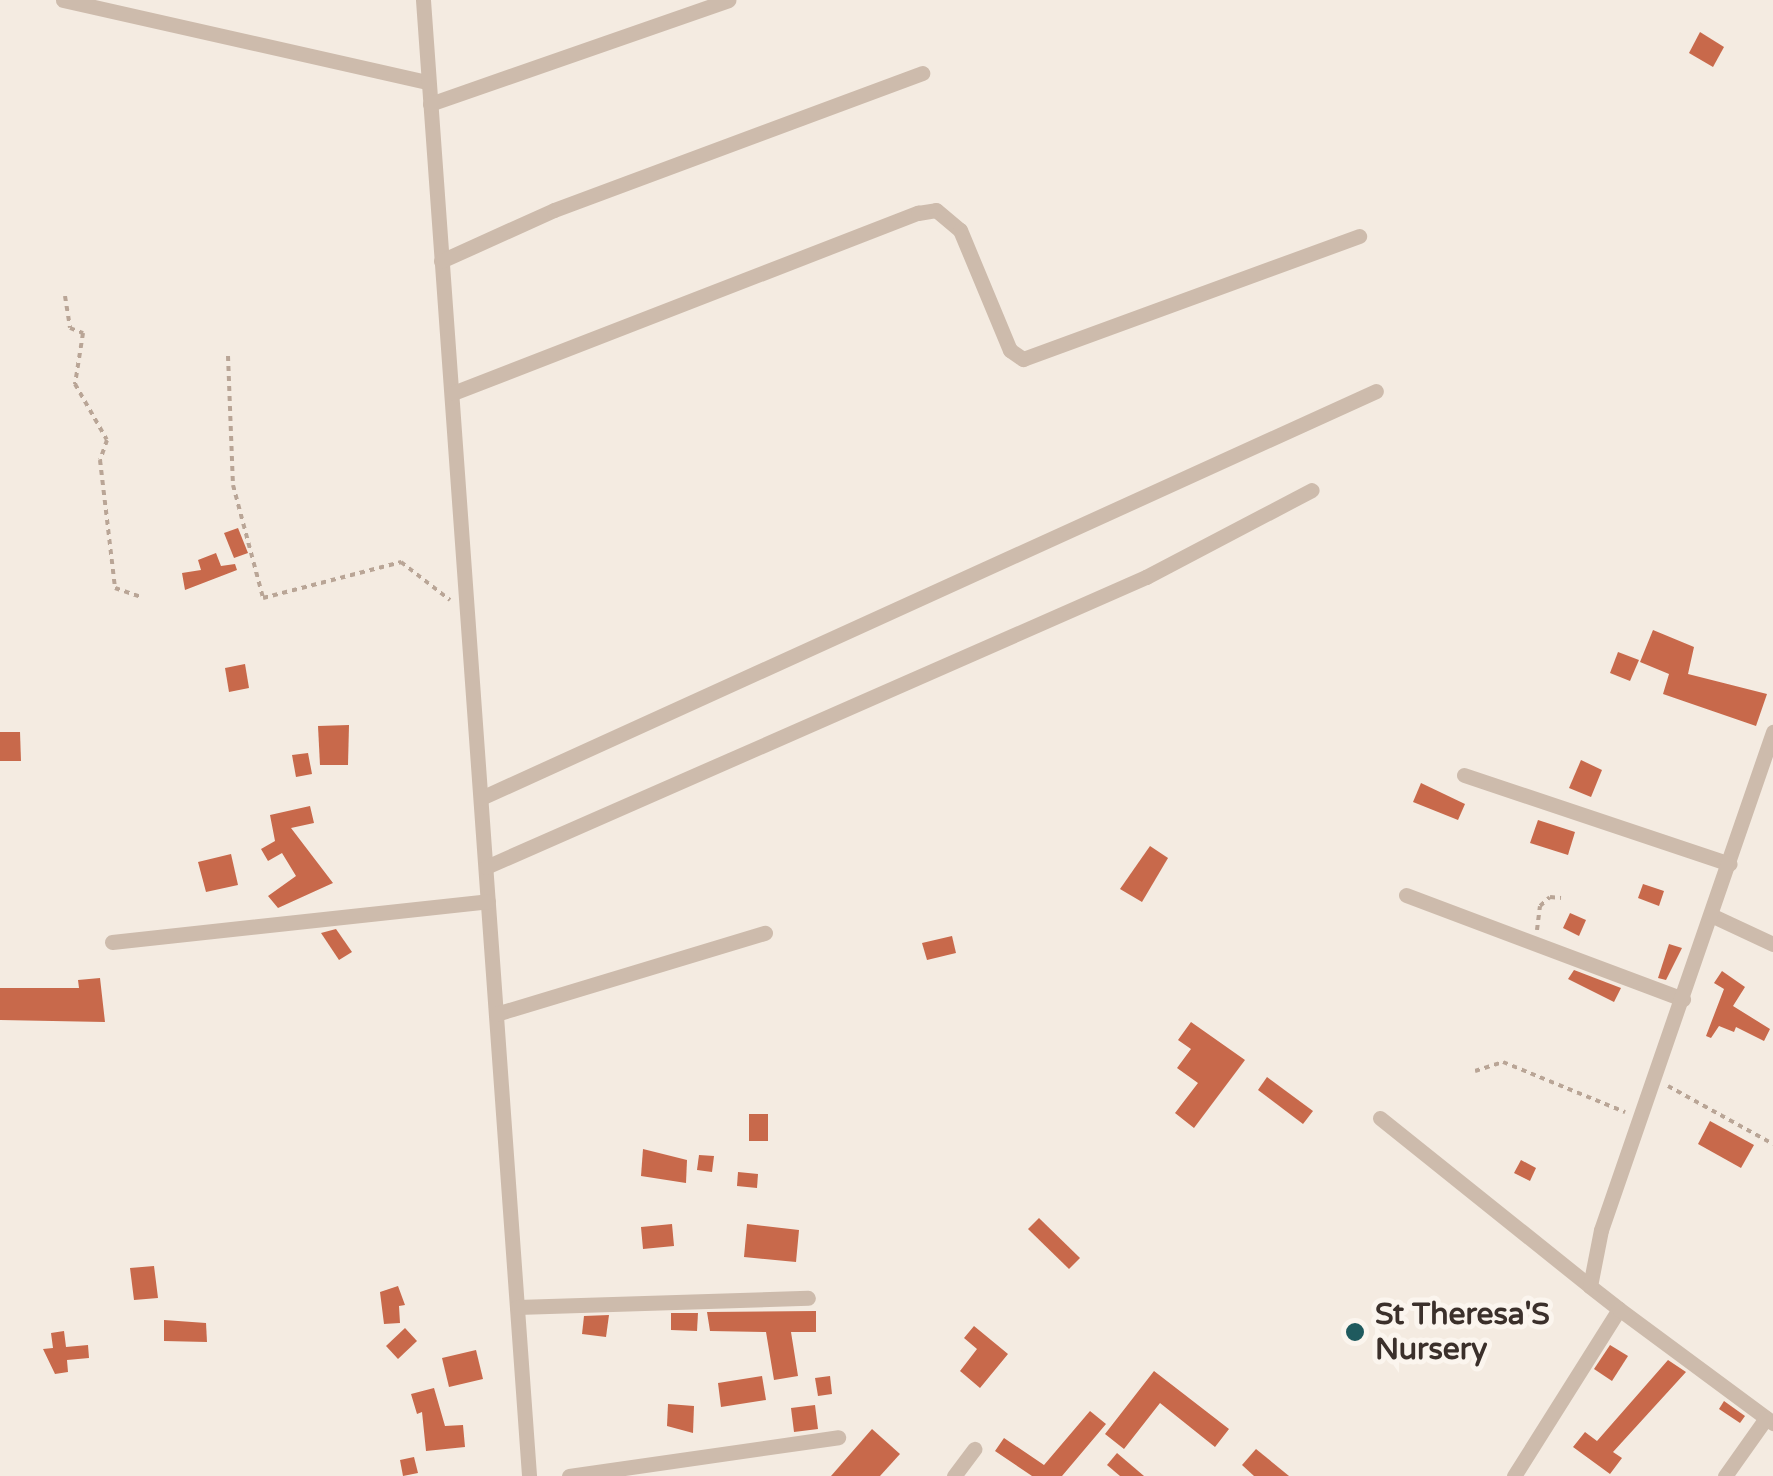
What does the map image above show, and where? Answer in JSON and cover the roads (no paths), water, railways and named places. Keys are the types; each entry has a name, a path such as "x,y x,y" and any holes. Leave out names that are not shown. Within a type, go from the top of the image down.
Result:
{"street":[{"path":"63,0 428,82"},
{"path":"423,0 529,1476"},
{"path":"430,104 728,0"},
{"path":"440,261 554,210 922,73"},
{"path":"452,393 918,213 936,210 960,230 1010,350 1023,359 1359,236"},
{"path":"481,798 1376,391"},
{"path":"486,866 1146,577 1312,490"},
{"path":"1590,1286 1601,1230 1772,740"},
{"path":"1464,775 1730,864"},
{"path":"1406,894 1683,999"},
{"path":"112,942 488,901"},
{"path":"1713,916 1773,944"},
{"path":"496,1014 766,933"},
{"path":"1380,1118 1619,1309 1770,1420 1725,1476"},
{"path":"517,1307 808,1298"},
{"path":"1514,1476 1619,1309"},
{"path":"569,1476 838,1437"},
{"path":"954,1476 974,1450"}],"place":[{"name":"St Theresa'S Nursery","path":"1355,1332"}]}
